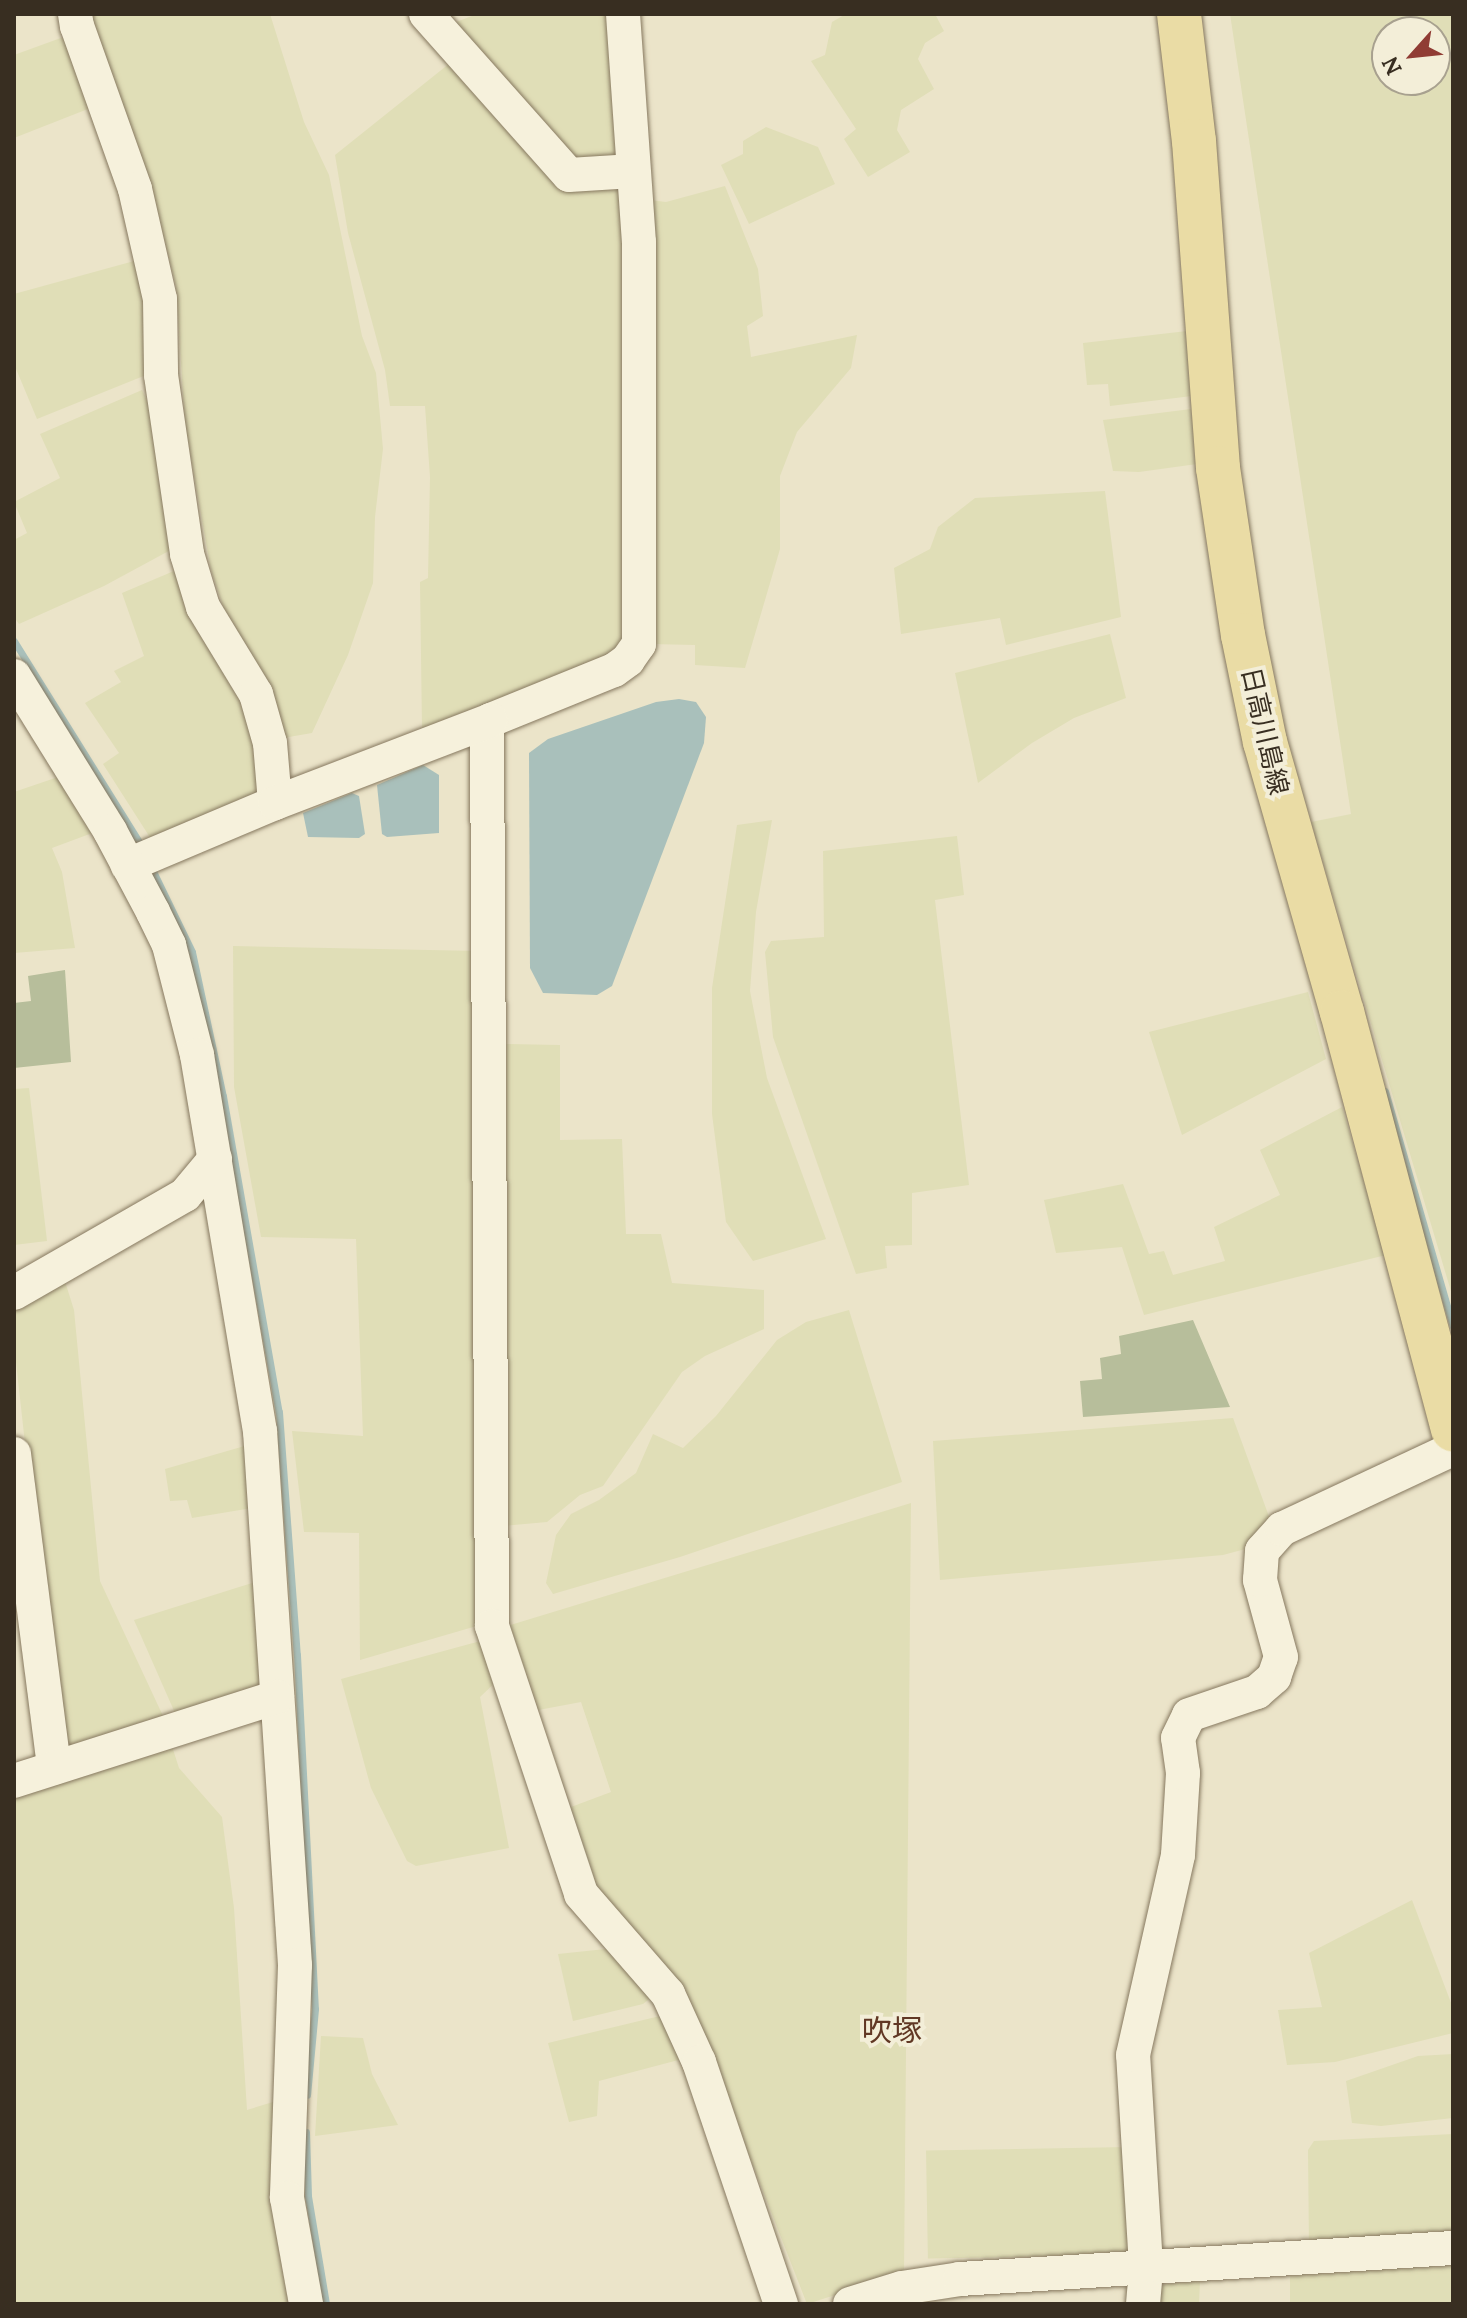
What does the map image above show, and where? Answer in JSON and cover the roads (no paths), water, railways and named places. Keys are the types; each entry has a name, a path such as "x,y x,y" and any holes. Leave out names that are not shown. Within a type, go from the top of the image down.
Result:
{"main road":[{"name":"日高川島線","path":"1179,14 1194,141 1218,468 1243,635 1265,742 1453,1429"}],"street":[{"path":"75,14 135,189 160,299 161,375 187,554 203,607 256,694 270,743 275,803"},
{"path":"426,14 569,175 633,171"},
{"path":"128,865 275,803 614,670 628,660 639,644 639,242 623,14"},
{"path":"19,693 128,865 169,945 185,1000 215,1159 260,1431 295,1965 287,2198 306,2304"},
{"path":"491,720 487,746 492,1626 581,1894 668,1994 699,2062 781,2304"},
{"path":"14,1293 185,1195 215,1159"},
{"path":"1143,2304 1146,2266 1133,2055 1178,1855 1183,1773 1178,1738 1189,1715 1257,1692 1274,1677 1281,1657 1260,1580 1262,1551 1282,1529 1453,1449"},
{"path":"14,1454 54,1767"},
{"path":"14,1781 277,1697"},
{"path":"850,2304 902,2288 960,2279 1453,2248"}],"water":[{"path":"679,699 696,702 706,717 704,743 612,986 597,995 543,993 530,968 529,753 548,739 656,702"},
{"path":"423,765 439,775 439,833 387,837 382,834 377,785"},
{"path":"352,793 359,796 365,834 359,838 308,837 303,813"}],"waterway":[{"path":"14,641 143,848"},
{"path":"151,867 192,952 223,1096 279,1412 297,1655 315,2009 307,2095"},
{"path":"1385,1091 1453,1327"},
{"path":"306,2132 308,2196 326,2304"}],"district":[{"name":"吹塚","path":"892,2030"}]}
